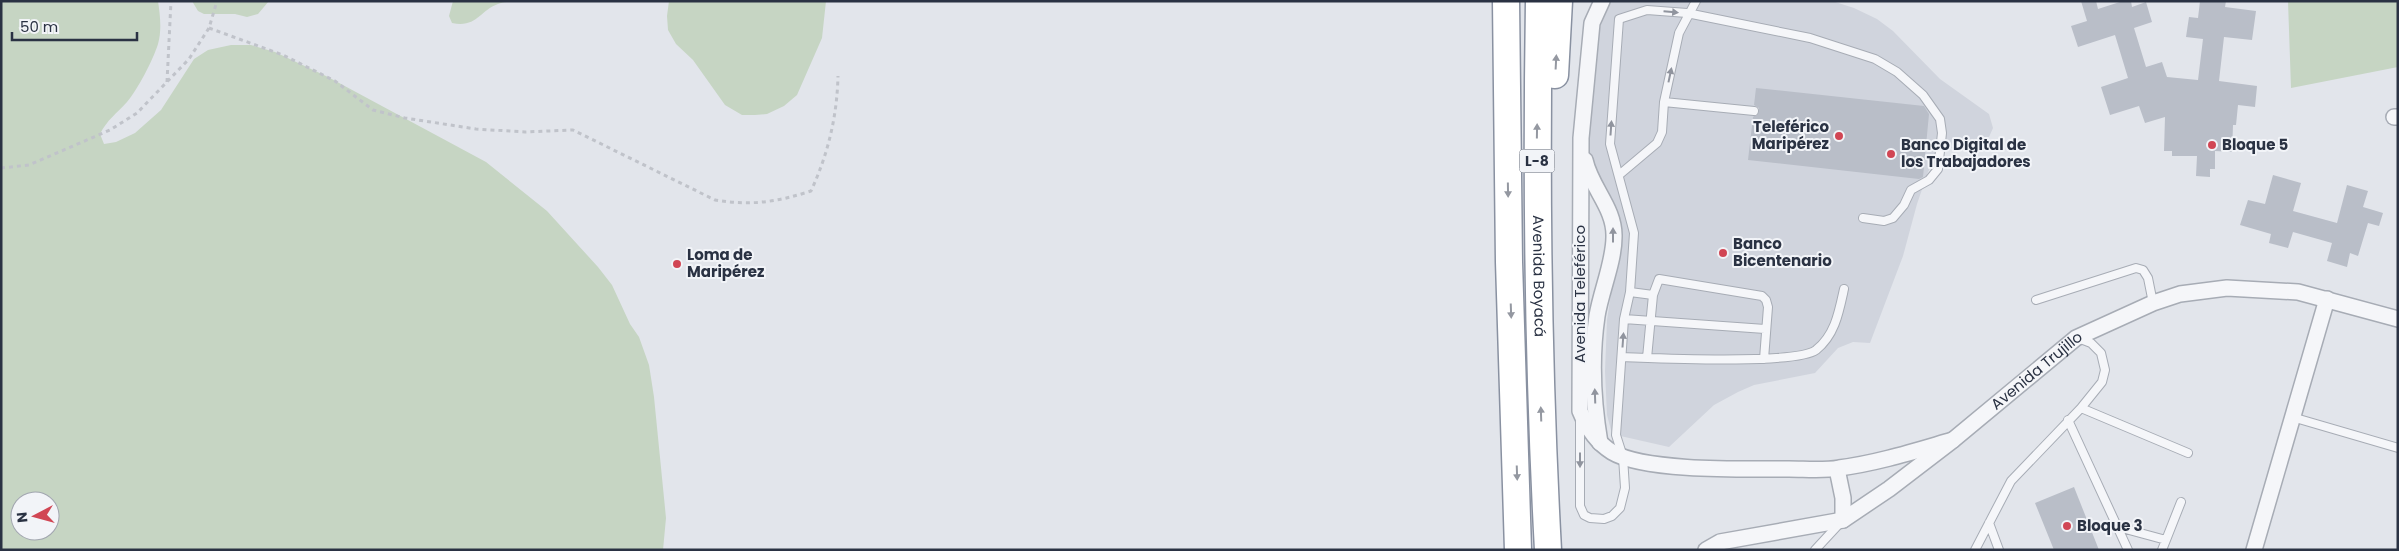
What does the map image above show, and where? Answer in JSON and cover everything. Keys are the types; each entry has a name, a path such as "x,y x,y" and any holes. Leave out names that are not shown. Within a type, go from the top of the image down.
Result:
{"highway":[{"name":"Avenida Boyacá","path":"1506,1 1509,262 1518,550"},
{"name":"Avenida Boyacá","path":"1539,1 1537,144 1538,320 1548,550"},
{"path":"1538,320 1551,230 1559,1"}],"street":[{"name":"Avenida Teleférico","path":"1602,1 1592,23 1581,138 1580,412 1588,430 1601,444 1623,457 1645,462 1721,470 1837,469 1885,460 1953,440"},
{"name":"Avenida Teleférico","path":"1581,138 1588,173 1610,213 1614,238 1597,317 1594,369 1596,420 1601,444"},
{"name":"Avenida Trujillo","path":"1706,550 1720,542 1843,520 1889,489 1953,440 2076,338 2152,303 2180,294 2227,288 2298,292 2398,319"},
{"path":"2254,550 2327,299"},
{"path":"1837,469 1843,498 1843,520"}],"lane":[{"path":"1619,175 1657,143 1662,132 1664,102 1679,33 1687,13 1696,1"},
{"path":"1580,412 1580,506 1584,515 1596,519 1604,519 1612,516 1620,508 1625,488 1623,457 1616,435 1624,319 1630,292 1634,233 1610,144 1619,19 1647,10 1687,13 1810,38 1875,59 1897,72 1923,95 1940,119 1942,133 1938,169 1929,180 1911,190 1904,204 1893,218 1884,221 1863,218"},
{"path":"1664,102 1754,111"},
{"path":"2036,300 2136,268 2143,270 2148,278 2152,303"},
{"path":"1647,358 1653,295 1659,279 1762,296 1766,300 1768,307 1764,359"},
{"path":"1622,357 1764,359 1806,355 1815,351 1829,337 1839,313 1844,289"},
{"path":"1630,292 1653,295"},
{"path":"1624,319 1765,329"},
{"path":"1975,550 2011,481 2081,408 2102,382 2105,370 2101,353 2091,343 2076,338"},
{"path":"2081,408 2188,453"},
{"path":"2292,417 2398,448"},
{"path":"2068,420 2128,550"},
{"path":"2162,550 2181,502"},
{"path":"1815,550 1843,520"},
{"path":"1988,523 1999,550"},
{"path":"2118,526 2166,540"}],"path":[{"path":"168,82 171,1"},
{"path":"1,168 29,165 110,130 138,113 189,59 210,28 217,1"},
{"path":"210,28 292,59 335,81 373,110 405,118 476,129 525,132 573,130 715,200 739,204 778,201 811,191 822,168 834,126 838,76"}],"shaded area":[{"path":"1613,1 1832,1 1854,8 1877,19 1893,31 1940,79 1989,114 1993,128 1989,137 1964,143 1938,153 1928,172 1903,256 1870,343 1853,342 1838,348 1815,373 1754,385 1738,392 1714,405 1669,447 1616,435 1611,430 1607,415 1605,371 1607,320 1620,233 1592,172 1586,147 1597,35 1610,3"}],"green space":[{"path":"1,1 158,1 160,28 156,51 136,90 100,134 104,144 116,142 135,133 161,110 194,59 208,50 231,45 251,45 275,52 328,77 486,162 547,211 612,285 630,324 639,337 649,365 666,518 663,550 1,550"},
{"path":"192,1 269,1 258,14 247,17 235,14 204,14 198,11"},
{"path":"453,1 514,1 498,4 473,21 460,24 452,23 449,16"},
{"path":"669,1 826,1 822,38 797,95 784,106 767,114 742,115 725,105 693,60 676,44 668,30"},
{"path":"2288,1 2398,1 2398,67 2291,88"}],"building":[{"path":"2081,1 2096,1 2098,9 2123,1 2131,1 2132,7 2146,2 2152,22 2134,28 2146,67 2162,62 2167,77 2198,80 2203,39 2186,37 2189,17 2198,18 2200,1 2226,1 2225,7 2256,11 2252,40 2224,37 2219,81 2257,86 2255,107 2238,105 2236,125 2233,125 2232,152 2215,151 2215,169 2210,169 2210,177 2196,176 2197,156 2172,156 2172,151 2164,151 2165,117 2145,123 2139,106 2110,115 2101,87 2128,78 2115,35 2078,47 2071,26 2087,21"},
{"name":"Teleférico Maripérez","path":"1756,88 1924,106 1929,114 1923,177 1919,179 1748,160 1753,117 1759,112 1759,108 1754,105"},
{"path":"2273,175 2301,183 2293,211 2337,223 2347,185 2368,191 2363,207 2383,213 2379,226 2368,223 2358,256 2350,253 2347,267 2327,261 2332,243 2293,232 2288,248 2269,243 2271,234 2240,225 2248,200 2265,204"},
{"name":"Bloque 3","path":"2074,487 2099,550 2054,550 2035,503"}],"place":[{"name":"Teleférico Maripérez","path":"1839,136"},
{"name":"Bloque 5","path":"2212,145"},
{"name":"Banco Digital de los Trabajadores","path":"1891,154"},
{"name":"Banco Bicentenario","path":"1723,253"},
{"name":"Loma de Maripérez","path":"677,264"},
{"name":"Bloque 3","path":"2067,526"}]}
